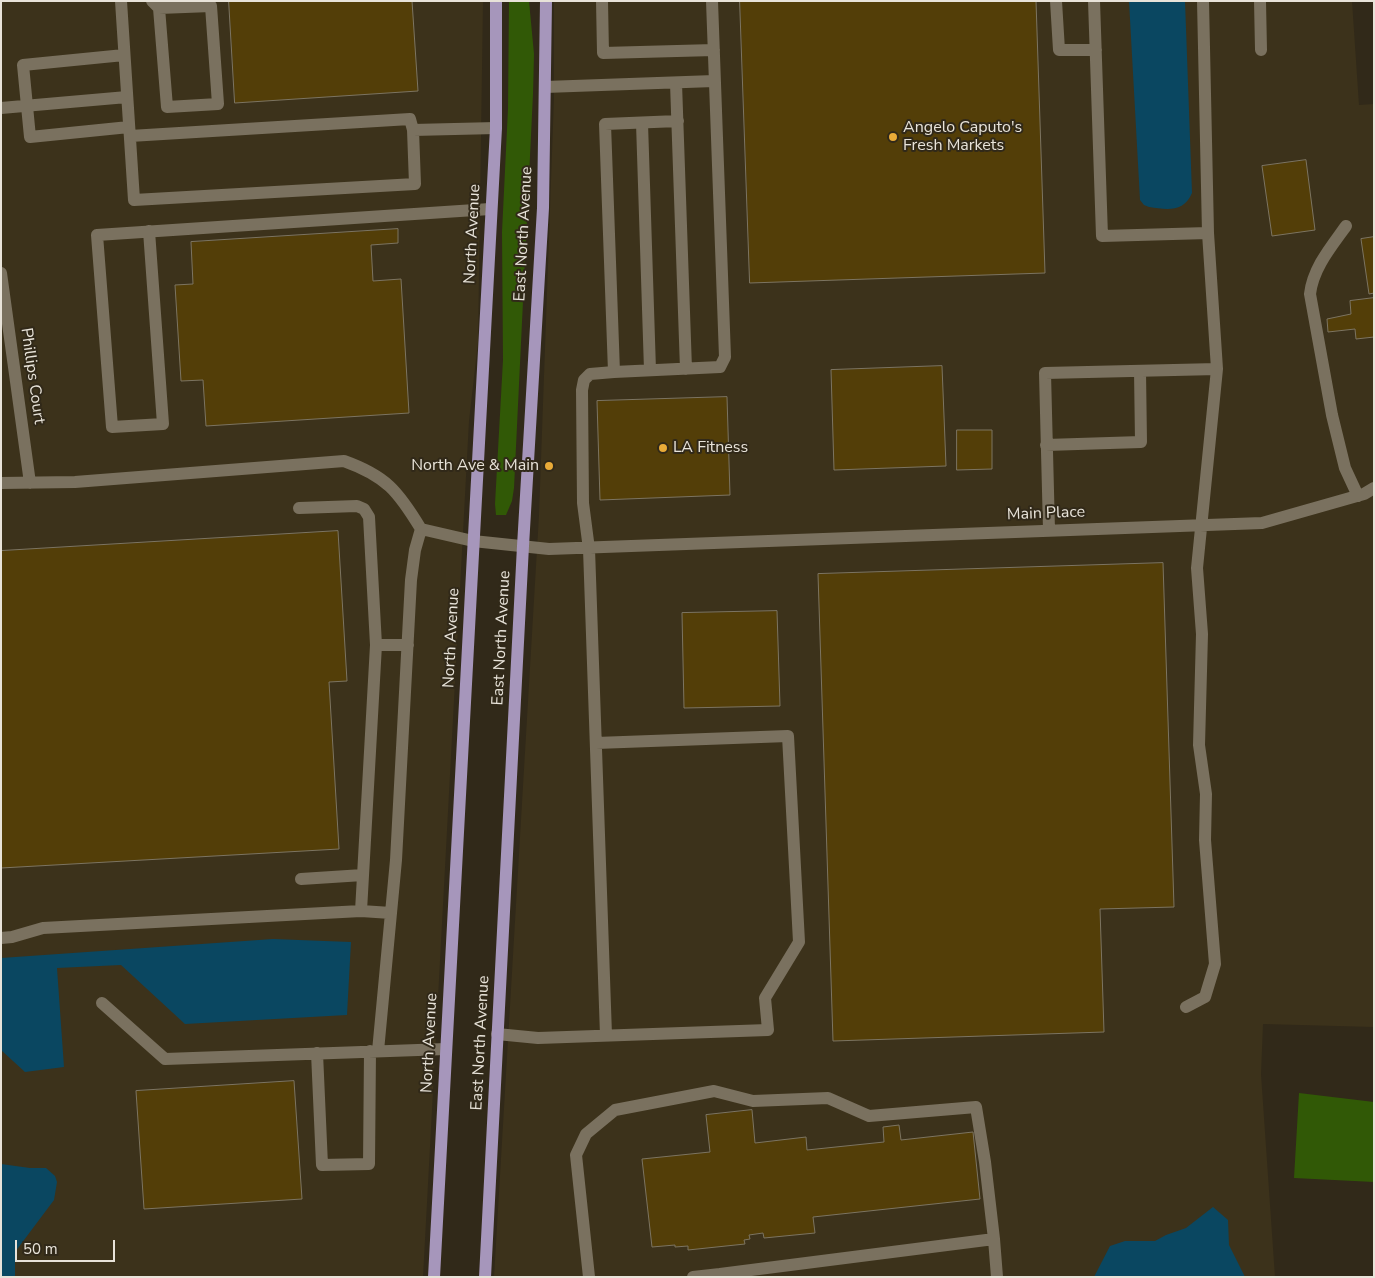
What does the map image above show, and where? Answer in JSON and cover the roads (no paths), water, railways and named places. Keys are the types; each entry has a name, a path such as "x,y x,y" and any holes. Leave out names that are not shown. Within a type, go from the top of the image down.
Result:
{"main road":[{"name":"North Avenue","path":"434,1277 490,209 496,128 496,1"},
{"name":"East North Avenue","path":"485,1277 523,546 543,208 546,1"}],"street":[{"path":"121,1 124,55 130,131 134,200 415,184 414,130 410,119 130,131 30,137 23,65 124,55"},
{"path":"602,1 603,53 714,50"},
{"path":"606,1036 589,548 583,503 582,390 584,380 590,374 720,368 725,357 712,1"},
{"path":"1056,1 1058,50 1096,50"},
{"path":"1094,1 1102,236 1208,233"},
{"path":"1186,1007 1205,997 1215,964 1205,840 1206,794 1199,746 1202,634 1197,568 1217,369 1208,233 1202,1"},
{"path":"1260,1 1261,50"},
{"path":"156,5 211,6 218,104 166,107 156,5"},
{"path":"545,86 714,81"},
{"path":"676,82 686,369"},
{"path":"1,108 127,97"},
{"path":"614,372 605,124 678,121"},
{"path":"642,123 650,370"},
{"path":"414,130 496,128"},
{"path":"149,231 163,424 112,426 97,235 149,231 490,209"},
{"path":"1346,226 1318,268 1312,281 1310,294 1332,415 1345,468 1358,496"},
{"name":"Phillips Court","path":"1,273 30,483"},
{"path":"1049,530 1045,373 1217,369"},
{"path":"1046,445 1141,442 1140,371"},
{"path":"1,483 75,482 344,461 364,468 384,480 404,501 421,529 415,550 411,580 396,860 374,1051 369,1164 322,1165 317,1053"},
{"name":"Main Place","path":"421,529 473,541 549,549 1202,526 1262,523 1358,496 1374,488"},
{"path":"299,508 357,506 364,509 369,517 376,645 361,911"},
{"path":"376,645 408,644"},
{"path":"497,1034 538,1038 768,1030 765,998 799,942 788,736 596,743"},
{"path":"301,880 364,874"},
{"path":"1,938 12,937 43,928 361,911 391,913"},
{"path":"102,1003 165,1059 446,1049"},
{"path":"589,1277 576,1155 586,1134 615,1110 714,1091 753,1101 828,1098 868,1116 976,1108 985,1162 997,1277"},
{"path":"693,1277 797,1271 994,1239"}],"water":[{"path":"1129,1 1185,1 1192,193 1185,204 1180,207 1163,209 1149,207 1140,200"},
{"path":"273,939 351,942 347,1015 185,1024 121,965 57,968 64,1067 25,1072 1,1050 1,958"},
{"path":"1,1164 46,1168 55,1176 57,1182 54,1200 15,1252 15,1277 1,1277"},
{"path":"1213,1207 1228,1220 1229,1245 1245,1277 1094,1277 1110,1246 1125,1241 1155,1241 1186,1228"}],"place":[{"name":"Angelo Caputo's Fresh Markets","path":"893,137"},
{"name":"LA Fitness","path":"663,448"},
{"name":"North Ave & Main","path":"549,466"}]}
